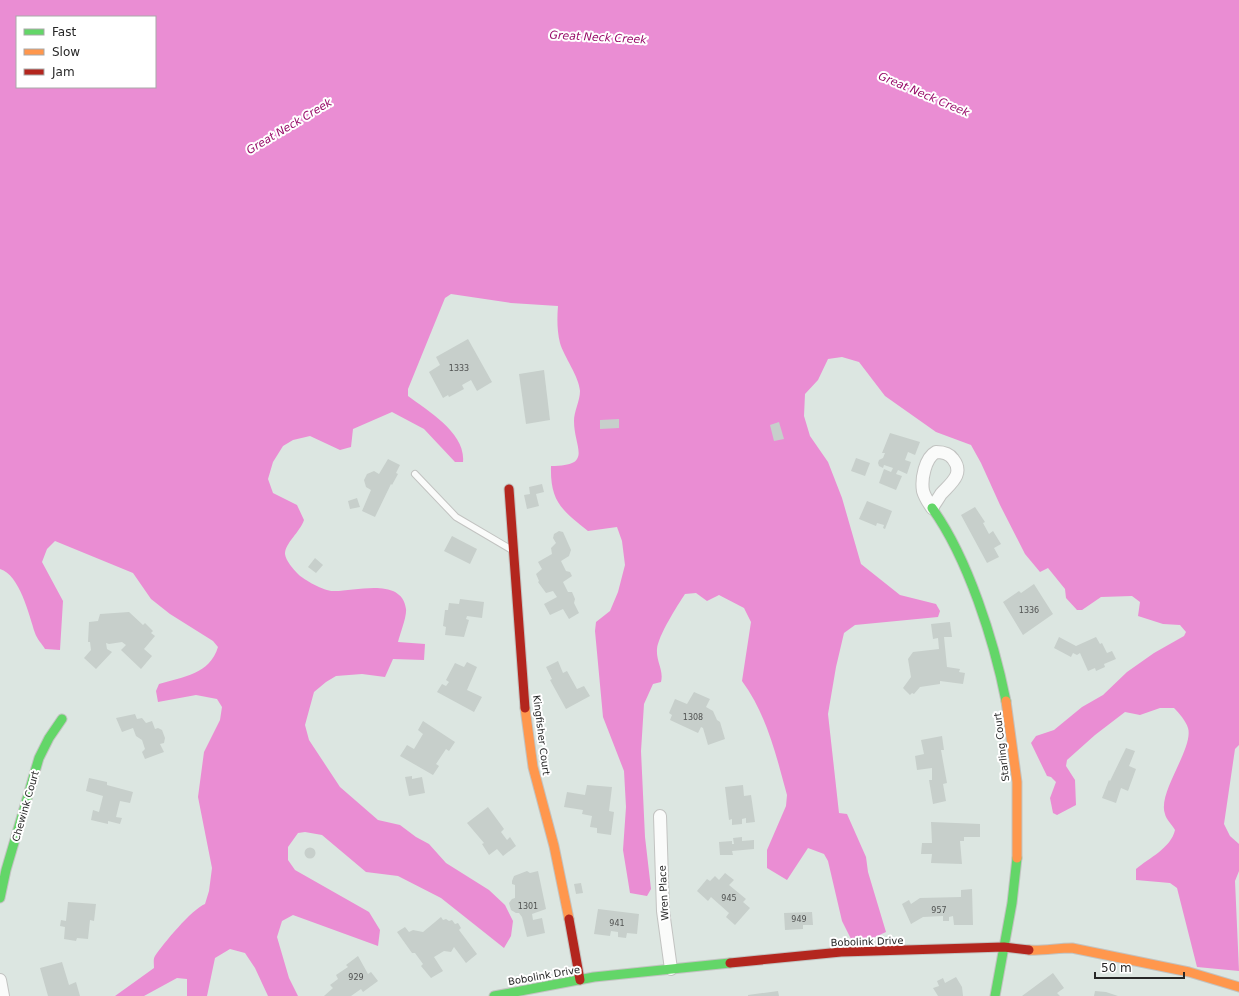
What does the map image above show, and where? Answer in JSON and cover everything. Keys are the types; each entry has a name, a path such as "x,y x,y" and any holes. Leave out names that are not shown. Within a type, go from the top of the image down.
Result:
{"street":[{"name":"Kingfisher Court","path":"509,490 515,552 518,620 532,756 539,796 554,845 580,980"},
{"name":"Starling Court","path":"932,508 939,516 959,555 990,632 1006,697 1015,766 1019,817 1014,886 995,996"},
{"name":"Chewink Court","path":"0,898 6,870 39,758 49,738 62,718"},
{"name":"Wren Place","path":"660,816 663,911 671,969"},
{"name":"Bobolink Drive","path":"494,996 580,980 671,969 841,952 1004,947 1043,951 1058,948 1072,948 1189,972 1239,987"},
{"path":"0,980 3,996"}],"lane":[{"path":"415,474 456,517 515,552"}],"water":[{"name":"Great Neck Creek","path":"0,0 1239,0 1239,745 1235,749 1224,824 1230,836 1239,844 1239,871 1235,881 1239,971 1197,967 1177,888 1170,883 1136,880 1136,869 1159,852 1169,842 1175,830 1166,816 1164,805 1170,783 1186,747 1188,737 1187,725 1178,712 1174,708 1160,708 1140,715 1125,712 1095,735 1067,760 1066,766 1075,780 1076,805 1057,815 1053,813 1050,798 1056,782 1051,777 1047,776 1031,743 1036,736 1054,730 1082,707 1103,695 1127,672 1154,653 1184,636 1186,632 1180,625 1163,624 1138,616 1140,602 1132,596 1101,597 1082,610 1077,610 1066,598 1065,589 1048,568 1040,572 1025,554 971,445 936,432 885,396 859,362 842,357 828,359 818,380 805,394 804,416 810,436 828,462 842,498 861,564 900,595 936,604 940,611 938,617 855,625 844,633 836,667 828,714 839,813 847,814 866,857 868,872 886,932 873,938 853,943 842,921 828,861 824,854 808,848 787,880 767,868 767,850 786,806 787,795 770,736 751,694 742,681 751,622 744,608 719,595 707,601 696,593 685,594 668,621 658,643 657,654 662,678 661,682 653,684 644,704 641,751 645,837 651,889 647,896 630,893 623,850 626,807 624,771 603,717 595,631 596,622 610,611 618,592 625,565 622,541 617,527 588,531 565,511 555,497 551,478 551,466 573,463 579,454 574,421 580,391 577,379 560,343 558,334 558,306 511,303 451,294 445,298 408,389 408,396 435,416 452,432 462,451 463,462 455,462 424,429 392,412 353,429 351,447 340,450 310,436 293,440 283,446 273,462 268,479 273,493 297,505 304,520 287,546 285,554 288,562 296,572 309,582 329,591 376,588 396,592 403,599 406,609 398,642 425,644 424,660 393,659 385,677 362,674 336,676 326,682 314,692 305,725 309,740 340,787 378,820 400,825 416,837 429,844 446,863 489,890 505,905 513,921 511,936 504,948 441,898 398,876 366,872 322,835 305,832 298,833 288,847 288,860 295,870 369,912 380,930 378,946 293,915 282,921 277,937 289,978 298,996 268,996 255,968 245,953 230,949 215,958 207,996 187,996 187,979 177,978 144,996 115,996 154,968 155,956 186,919 199,907 205,904 209,891 212,868 198,797 204,752 220,720 222,707 217,699 196,695 158,702 156,691 159,684 186,676 202,669 209,663 218,647 213,641 170,614 151,599 133,573 55,541 47,549 42,562 63,601 60,650 45,649 36,635 23,596 13,579 0,569"}],"building":[{"path":"468,339 492,382 477,391 471,380 462,385 464,389 449,397 448,395 443,398 429,372 440,365 436,357"},
{"path":"544,370 550,420 526,424 519,374"},
{"path":"619,419 619,428 600,429 600,420"},
{"path":"779,422 784,439 774,441 770,425"},
{"path":"890,433 920,442 915,455 908,452 905,460 911,462 907,474 898,470 896,474 902,476 896,490 879,483 884,469 891,472 893,468 884,465 883,468 879,466 878,463 879,460 883,458 885,453 882,453"},
{"path":"856,458 870,463 865,476 851,471"},
{"path":"388,459 400,465 396,473 398,474 392,485 391,484 375,517 362,511 371,490 366,487 364,480 367,474 374,471 379,474"},
{"path":"542,484 544,492 536,494 539,506 527,509 524,495 530,494 529,487"},
{"path":"357,498 360,507 350,509 348,501"},
{"path":"867,501 892,511 885,529 883,528 884,525 877,523 876,526 859,519"},
{"path":"975,507 985,522 983,523 989,534 993,531 1001,544 994,548 999,557 987,563 961,515"},
{"path":"559,531 563,532 571,550 569,556 561,561 566,571 570,572 572,576 563,582 568,592 572,592 575,599 574,603 579,613 569,619 563,609 550,615 544,604 557,597 553,591 546,593 538,582 539,581 536,574 542,569 538,562 552,554 551,548 556,543 553,538 554,534"},
{"path":"452,536 477,549 470,564 444,551"},
{"path":"315,558 323,565 316,573 308,567"},
{"path":"1034,584 1053,614 1023,635 1003,602 1019,591 1021,593"},
{"path":"460,599 484,602 482,618 467,616 466,619 469,620 464,637 445,635 446,627 443,626 445,610 448,610 449,603 459,604"},
{"path":"129,612 143,625 145,623 153,631 151,633 155,636 144,649 152,656 141,669 121,650 126,645 122,642 106,643 107,649 112,652 96,669 84,658 91,650 90,642 88,642 89,622 98,621 100,614"},
{"path":"950,622 952,637 944,637 947,667 960,669 959,672 965,673 963,684 940,681 940,684 920,687 914,694 912,693 910,695 903,688 911,677 908,659 913,652 939,649 938,638 933,639 931,624"},
{"path":"1059,637 1076,646 1096,637 1100,644 1102,643 1107,653 1112,651 1116,659 1104,664 1105,667 1096,671 1095,668 1088,671 1080,653 1077,655 1073,653 1071,657 1054,648"},
{"path":"558,661 563,673 567,671 577,689 584,686 590,696 566,709 550,680 552,679 546,667"},
{"path":"467,662 477,667 467,690 482,697 474,712 437,692 442,684 446,686 449,682 446,680 455,663 464,667"},
{"path":"694,692 710,699 706,707 713,711 717,720 720,722 725,739 708,745 703,728 701,727 698,733 670,720 672,715 669,713 675,699 687,704"},
{"path":"135,714 137,719 142,718 146,723 152,721 155,729 158,728 162,730 165,738 164,743 160,744 164,752 145,759 142,752 145,749 142,740 136,736 133,728 122,732 116,718"},
{"path":"423,721 455,742 449,751 446,749 436,764 439,766 433,775 400,756 407,745 414,749 423,734 418,730"},
{"path":"942,736 944,750 941,750 947,783 943,784 946,801 933,804 929,780 932,780 932,768 917,770 915,756 924,754 921,740"},
{"path":"1126,748 1135,751 1129,766 1136,769 1128,791 1121,788 1116,803 1102,798 1109,780 1110,781"},
{"path":"412,776 412,779 422,777 425,793 409,796 405,777"},
{"path":"89,778 107,782 107,785 133,792 130,803 120,801 116,817 122,818 120,824 108,821 108,824 91,820 93,810 99,812 103,796 86,791"},
{"path":"587,785 612,787 609,811 614,812 611,835 597,833 597,828 590,827 592,816 582,814 583,810 564,807 567,792 585,795"},
{"path":"743,785 744,796 751,795 755,822 746,823 746,818 742,819 742,824 732,825 732,819 729,820 725,787"},
{"path":"488,807 504,829 501,832 507,840 510,837 516,846 503,856 497,849 489,855 482,844 484,843 467,823"},
{"path":"931,822 980,824 980,837 964,837 964,841 960,841 962,864 931,863 932,854 921,854 922,843 932,843"},
{"path":"742,837 742,841 754,840 754,849 732,851 733,855 720,855 719,842 732,841 732,844 734,844 733,838"},
{"path":"310,847 314,849 316,853 314,857 310,859 306,857 304,853 306,849"},
{"path":"527,871 530,873 538,871 546,909 532,914 533,920 542,918 545,933 527,937 522,917 519,913 511,910 509,903 515,898 515,885 512,884 514,876"},
{"path":"725,873 734,880 729,885 746,899 743,902 750,908 735,925 726,917 729,913 711,897 708,901 697,891 707,879 710,881 715,876 719,880"},
{"path":"581,883 583,893 576,894 574,884"},
{"path":"972,889 973,925 954,925 953,916 949,917 949,921 943,921 943,916 923,917 911,924 902,904 909,900 911,904 920,898 961,897 961,890"},
{"path":"68,902 96,904 94,921 90,920 88,939 77,938 76,941 64,939 65,927 60,926 61,920 66,921"},
{"path":"598,909 639,914 637,934 627,933 626,938 618,937 618,932 611,931 610,936 594,934"},
{"path":"812,912 813,925 803,925 803,929 785,930 784,913"},
{"path":"441,917 443,920 452,920 455,924 458,923 461,928 459,930 477,954 466,963 454,947 451,952 444,951 434,957 443,971 431,978 421,966 423,964 415,953 412,953 397,932 405,927 409,932 413,930 423,932"},
{"path":"358,956 368,974 371,972 378,981 363,992 361,989 351,996 324,996 333,988 330,985 338,979 336,975 348,967 346,965"},
{"path":"62,962 69,985 76,982 80,996 48,996 40,968"},
{"path":"1053,973 1064,988 1057,993 1060,996 1022,996"},
{"path":"956,977 962,987 963,996 938,996 933,988 939,986 937,981 943,978 945,983"},
{"path":"778,991 779,996 748,996 748,995"},
{"path":"1095,991 1106,992 1118,996 1094,996"}],"traffic: fast":[{"path":"932,508 957,551 978,601 987,627 1006,701"},
{"path":"0,898 6,870 39,758 49,738 62,719"},
{"path":"995,996 1012,903 1017,858"},
{"path":"494,996 594,977 730,963"}],"traffic: slow":[{"path":"1006,701 1017,782 1017,858"},
{"path":"525,708 533,767 554,846 569,919"},
{"path":"1029,950 1072,948 1189,972 1239,987"}],"traffic: jam":[{"path":"509,489 525,708"},
{"path":"569,919 580,980"},
{"path":"730,963 841,952 1004,947 1029,950"}]}
